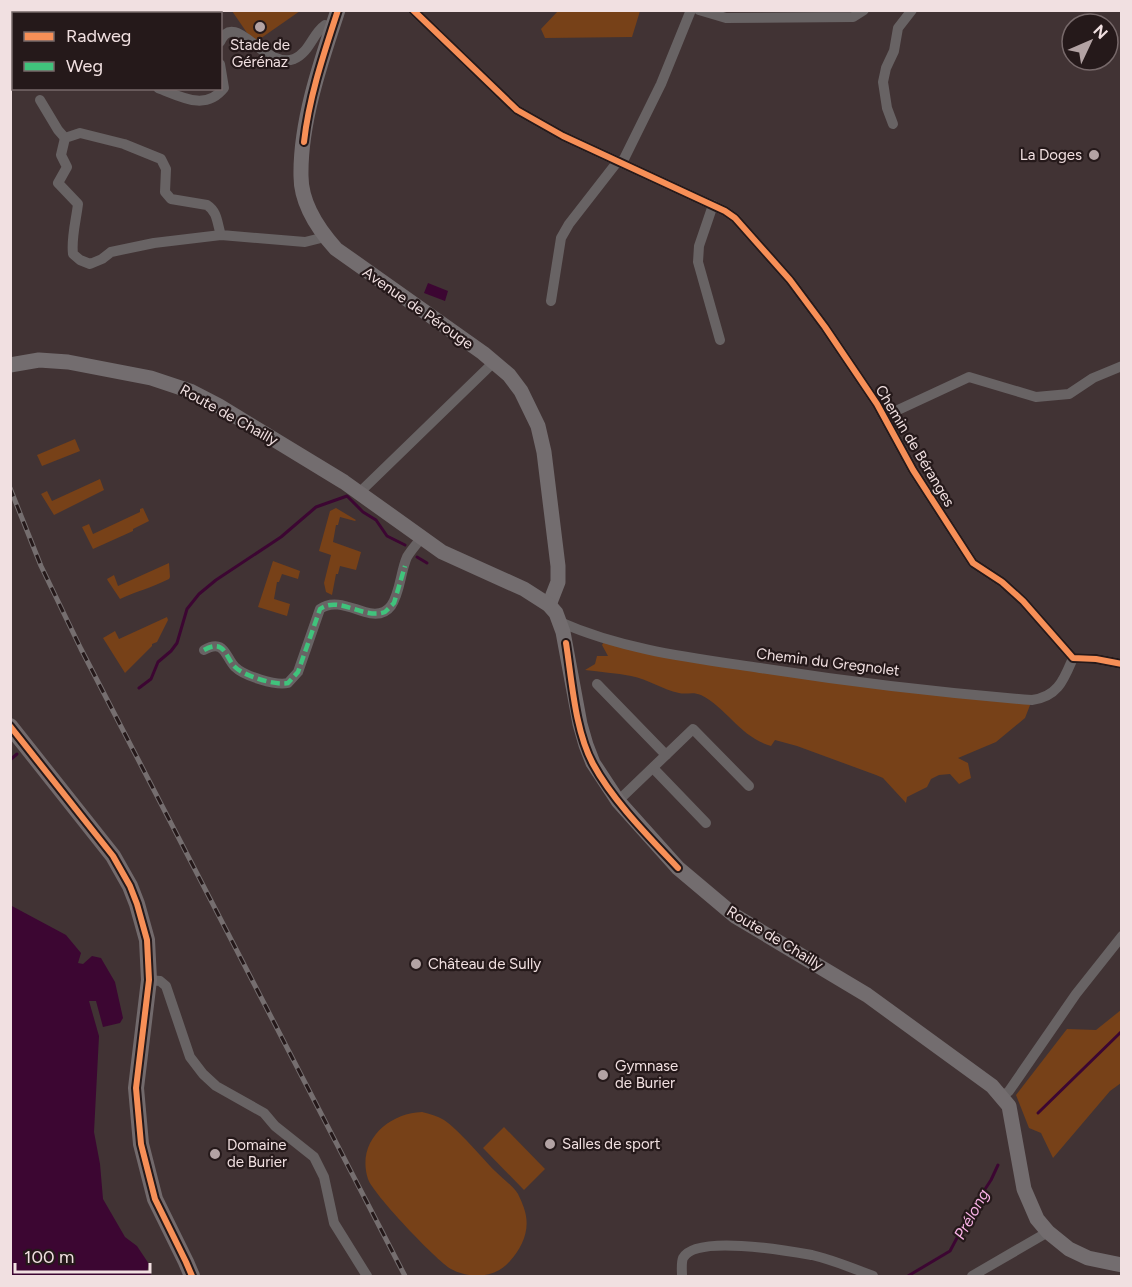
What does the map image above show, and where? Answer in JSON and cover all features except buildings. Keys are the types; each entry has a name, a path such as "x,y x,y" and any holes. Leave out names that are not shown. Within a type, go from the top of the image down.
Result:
{"main road":[{"path":"10,726 121,869 130,886 143,925 147,945 149,980 136,1088 141,1144 155,1199 192,1276"}],"street":[{"name":"Avenue de Pérouge","path":"338,10 307,120 301,177 305,198 325,237 352,261 494,362 509,375 521,391 531,408 544,452 558,566 558,582 549,605"},
{"name":"Chemin de Béranges","path":"413,10 517,110 563,136 725,211 735,218 790,280 825,327 885,416 913,470 973,563 1002,582 1023,601 1073,658"},
{"path":"551,300 561,238 569,224 620,162 661,84 692,10"},
{"path":"699,10 726,18 762,19 853,17 864,10"},
{"path":"893,124 887,108 883,82 886,68 894,51 897,28 912,10"},
{"path":"222,39 227,33 241,32 257,48 278,60 293,59 306,50 321,27 325,25 333,27"},
{"path":"162,90 187,101 205,100 218,96 224,88 222,76"},
{"path":"40,100 65,138"},
{"path":"65,138 80,133 124,144 161,159 166,169 165,192 171,199 207,205 211,208 216,214 221,235"},
{"path":"65,138 61,155 67,167 58,183 78,204 72,241 73,254 90,264 111,252 154,243 221,235 305,242 325,237"},
{"path":"713,206 699,246 698,262 720,340"},
{"name":"Route de Chailly","path":"10,364 31,361 68,362 152,378 177,386 219,406 360,492 421,538 456,559 524,589 549,605 560,622 580,724 592,763 618,801 678,868 729,911 748,925 867,995 992,1086 1009,1106 1024,1189 1037,1219 1048,1232 1069,1249 1088,1258 1122,1265"},
{"path":"360,492 494,362"},
{"path":"885,416 969,377 1036,397 1069,393 1093,378 1122,366"},
{"path":"204,650 212,646 219,647 228,653 233,664 244,673 279,684 288,683 298,672 320,609 333,604 375,615 388,610 394,603 407,558 421,538"},
{"name":"Chemin du Gregnolet","path":"560,622 652,651 818,677 974,696 1042,699 1056,691 1062,684 1073,658"},
{"path":"1073,658 1122,663"},
{"path":"597,684 666,755"},
{"path":"618,801 693,729 749,786"},
{"path":"653,768 706,823"},
{"path":"1002,1097 1009,1091 1071,1000 1122,936"},
{"path":"149,980 160,981 169,990 190,1057 203,1074 216,1086 264,1113 311,1154 318,1164 326,1185 334,1223 367,1276"},
{"path":"972,1276 1048,1232"},
{"path":"682,1276 683,1258 687,1253 703,1246 726,1246 813,1255 873,1276"}],"shaded area":[{"name":"Stade de Gérénaz","path":"232,11 300,11 254,43"},
{"path":"558,11 640,11 632,37 545,38 541,29"},
{"path":"428,283 448,291 445,301 424,293"},
{"path":"75,439 80,451 42,466 37,455"},
{"path":"100,479 104,490 54,515 41,494 47,491 52,501"},
{"path":"143,508 149,521 93,549 82,527 89,524 93,534 140,512"},
{"path":"336,508 356,520 340,517 333,542 361,552 356,570 340,566 332,595 326,592 324,583 331,555 319,551 330,511"},
{"path":"273,561 300,571 298,579 282,574 277,582 274,599 290,604 287,616 258,607"},
{"path":"169,563 169,579 120,599 107,579 114,575 118,586"},
{"path":"167,617 168,620 157,642 152,644 125,673 103,638 115,631 119,639"},
{"path":"605,640 650,654 1032,700 1025,718 996,742 958,758 968,763 971,778 959,784 950,774 939,775 931,779 927,787 907,797 906,803 883,778 876,775 797,746 775,740 771,746 760,742 742,730 701,695 673,692 631,676 585,670 595,664 597,656 608,656 602,645"},
{"path":"10,905 66,935 81,953 78,963 83,964 92,956 101,958 115,982 123,1018 120,1023 103,1027 96,1001 89,1001 99,1036 94,1132 103,1199 125,1237 137,1246 149,1264 147,1271 151,1276 11,1276"},
{"path":"1121,1010 1121,1083 1110,1091 1053,1158 1041,1133 1029,1128 1016,1095 1067,1029 1096,1030"},
{"path":"422,1112 439,1117 450,1124 518,1194 527,1222 523,1240 510,1261 496,1272 475,1276 451,1269 406,1226 372,1187 368,1179 365,1166 367,1153 378,1132 398,1118"},
{"path":"504,1127 545,1169 524,1190 483,1148"}],"waterway":[{"path":"139,688 151,679 158,662 177,643 187,609 199,594 281,537 316,507 347,496 363,512 376,520 387,536 405,545"},
{"path":"417,557 427,563"},
{"path":"10,760 17,754"},
{"name":"Prélong","path":"1038,1113 1122,1031"},
{"name":"Prélong","path":"908,1276 950,1251 998,1165"}],"railway":[{"path":"10,488 41,566 81,649 405,1276"}],"marked path":[{"path":"204,650 220,647 235,667 245,674 268,682 288,683 298,672 320,609 327,605 335,605 369,613 385,612 394,603 405,566"}],"cycle path":[{"path":"304,142 313,92 338,10"},
{"path":"413,10 517,110 563,136 725,211 735,218 790,280 825,327 877,404 913,470 973,563 1002,582 1023,601 1073,658 1096,659 1122,664"},
{"path":"566,643 578,721 593,764 621,805 678,868"},
{"path":"10,726 113,856 137,904 147,940 149,980 136,1088 141,1144 155,1199 192,1276"}],"place":[{"name":"Stade de Gérénaz","path":"260,27"},
{"name":"La Doges","path":"1094,155"},
{"name":"Château de Sully","path":"416,964"},
{"name":"Gymnase de Burier","path":"603,1075"},
{"name":"Salles de sport","path":"550,1144"},
{"name":"Domaine de Burier","path":"215,1154"}]}
